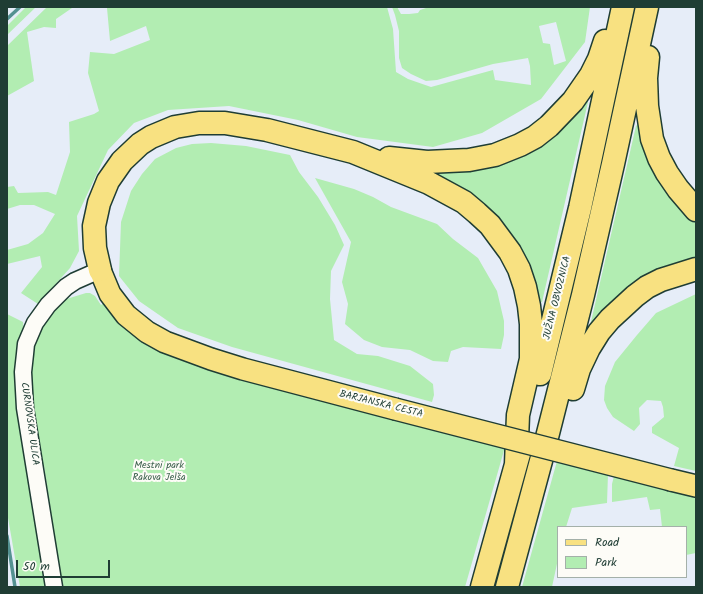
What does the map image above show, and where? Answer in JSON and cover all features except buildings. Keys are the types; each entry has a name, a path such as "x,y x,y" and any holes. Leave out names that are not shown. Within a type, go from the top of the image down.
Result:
{"highway":[{"path":"100,270 95,248 94,226 97,208 105,187 114,171 130,152 151,137 186,124 225,123 239,124 267,130 353,152 418,161 440,162 482,158 502,153 535,137 549,126 566,110 583,88 599,60 613,7"},
{"name":"JUŽNA OBVOZNICA","path":"482,587 516,464 567,264 623,7"},
{"path":"507,587 542,457 604,208 647,7"},
{"path":"657,7 647,67 646,94 648,119 652,139 662,163 678,189 696,210"},
{"path":"353,152 429,182 459,199 478,213 490,225 510,252 519,269 530,306 531,359 518,415 516,464"},
{"path":"542,457 562,424 579,369 590,348 610,319 635,296 648,287 661,280 696,269"}],"main road":[{"name":"BARJANSKA CESTA","path":"100,270 110,294 124,312 148,332 165,342 211,359 243,369 395,409 696,486"}],"street":[{"name":"CURNOVSKA ULICA","path":"54,587 25,408 22,372 24,354 26,344 35,323 48,305 66,287 100,270"}],"green space":[{"path":"26,7 36,7 7,35 7,26"},
{"path":"47,7 78,7 72,8 56,19 56,28 44,27 27,32 34,81 7,96 7,46"},
{"path":"102,7 387,7 393,29 396,72 408,79 431,87 493,70 495,80 531,85 528,58 493,64 437,80 426,81 402,68 399,58 399,31 392,7 397,7 401,14 409,14 418,13 420,10 429,7 590,7 585,42 541,99 482,133 433,147 357,137 298,120 229,106 168,110 134,123 108,150 77,216 79,251 70,268 38,304 21,293 42,267 40,256 7,264 7,250 28,244 43,233 55,214 34,205 20,205 7,209 7,187 14,186 18,193 48,192 56,195 70,152 69,122 99,111 88,73 90,52 114,54 150,40 146,26 110,41 107,8","holes":["556,22 566,61 554,65 550,44 543,43 539,26"]},
{"path":"587,99 588,102 542,302 539,303 533,283 421,169 452,170"},
{"path":"641,124 696,221 696,260 590,326 636,126"},
{"path":"211,143 246,146 290,155 299,172 318,197 335,225 344,245 331,271 330,299 334,340 357,354 378,356 410,366 433,384 434,395 432,402 232,347 178,328 139,301 119,276 121,222 131,191 142,174 155,159 176,148 192,144"},
{"path":"315,178 354,189 391,207 437,224 453,239 478,258 497,291 504,321 504,335 501,349 463,347 451,351 448,362 433,361 410,350 382,347 364,340 345,324 348,304 342,282 351,242"},
{"name":"Mestni park Rakova Jelša","path":"90,293 95,296 101,305 104,303 129,330 146,344 177,358 393,418 505,447 465,587 62,587 44,466 39,463 28,385 33,339 60,301"},
{"path":"696,294 696,471 674,466 679,448 652,433 652,427 664,417 661,401 647,400 639,408 640,424 634,431 613,417 604,400 605,386 615,362 656,313"},
{"path":"7,314 23,322 48,587 20,587 7,512"},
{"path":"557,461 608,474 607,503 572,508 566,526 557,526 557,564 552,587 522,587"},
{"path":"614,476 668,488 696,497 696,553 687,555 687,526 662,526 660,509 650,510 647,497 612,502 612,484"}],"waterway":[{"path":"7,19 20,7"},
{"path":"7,536 15,587"}]}
